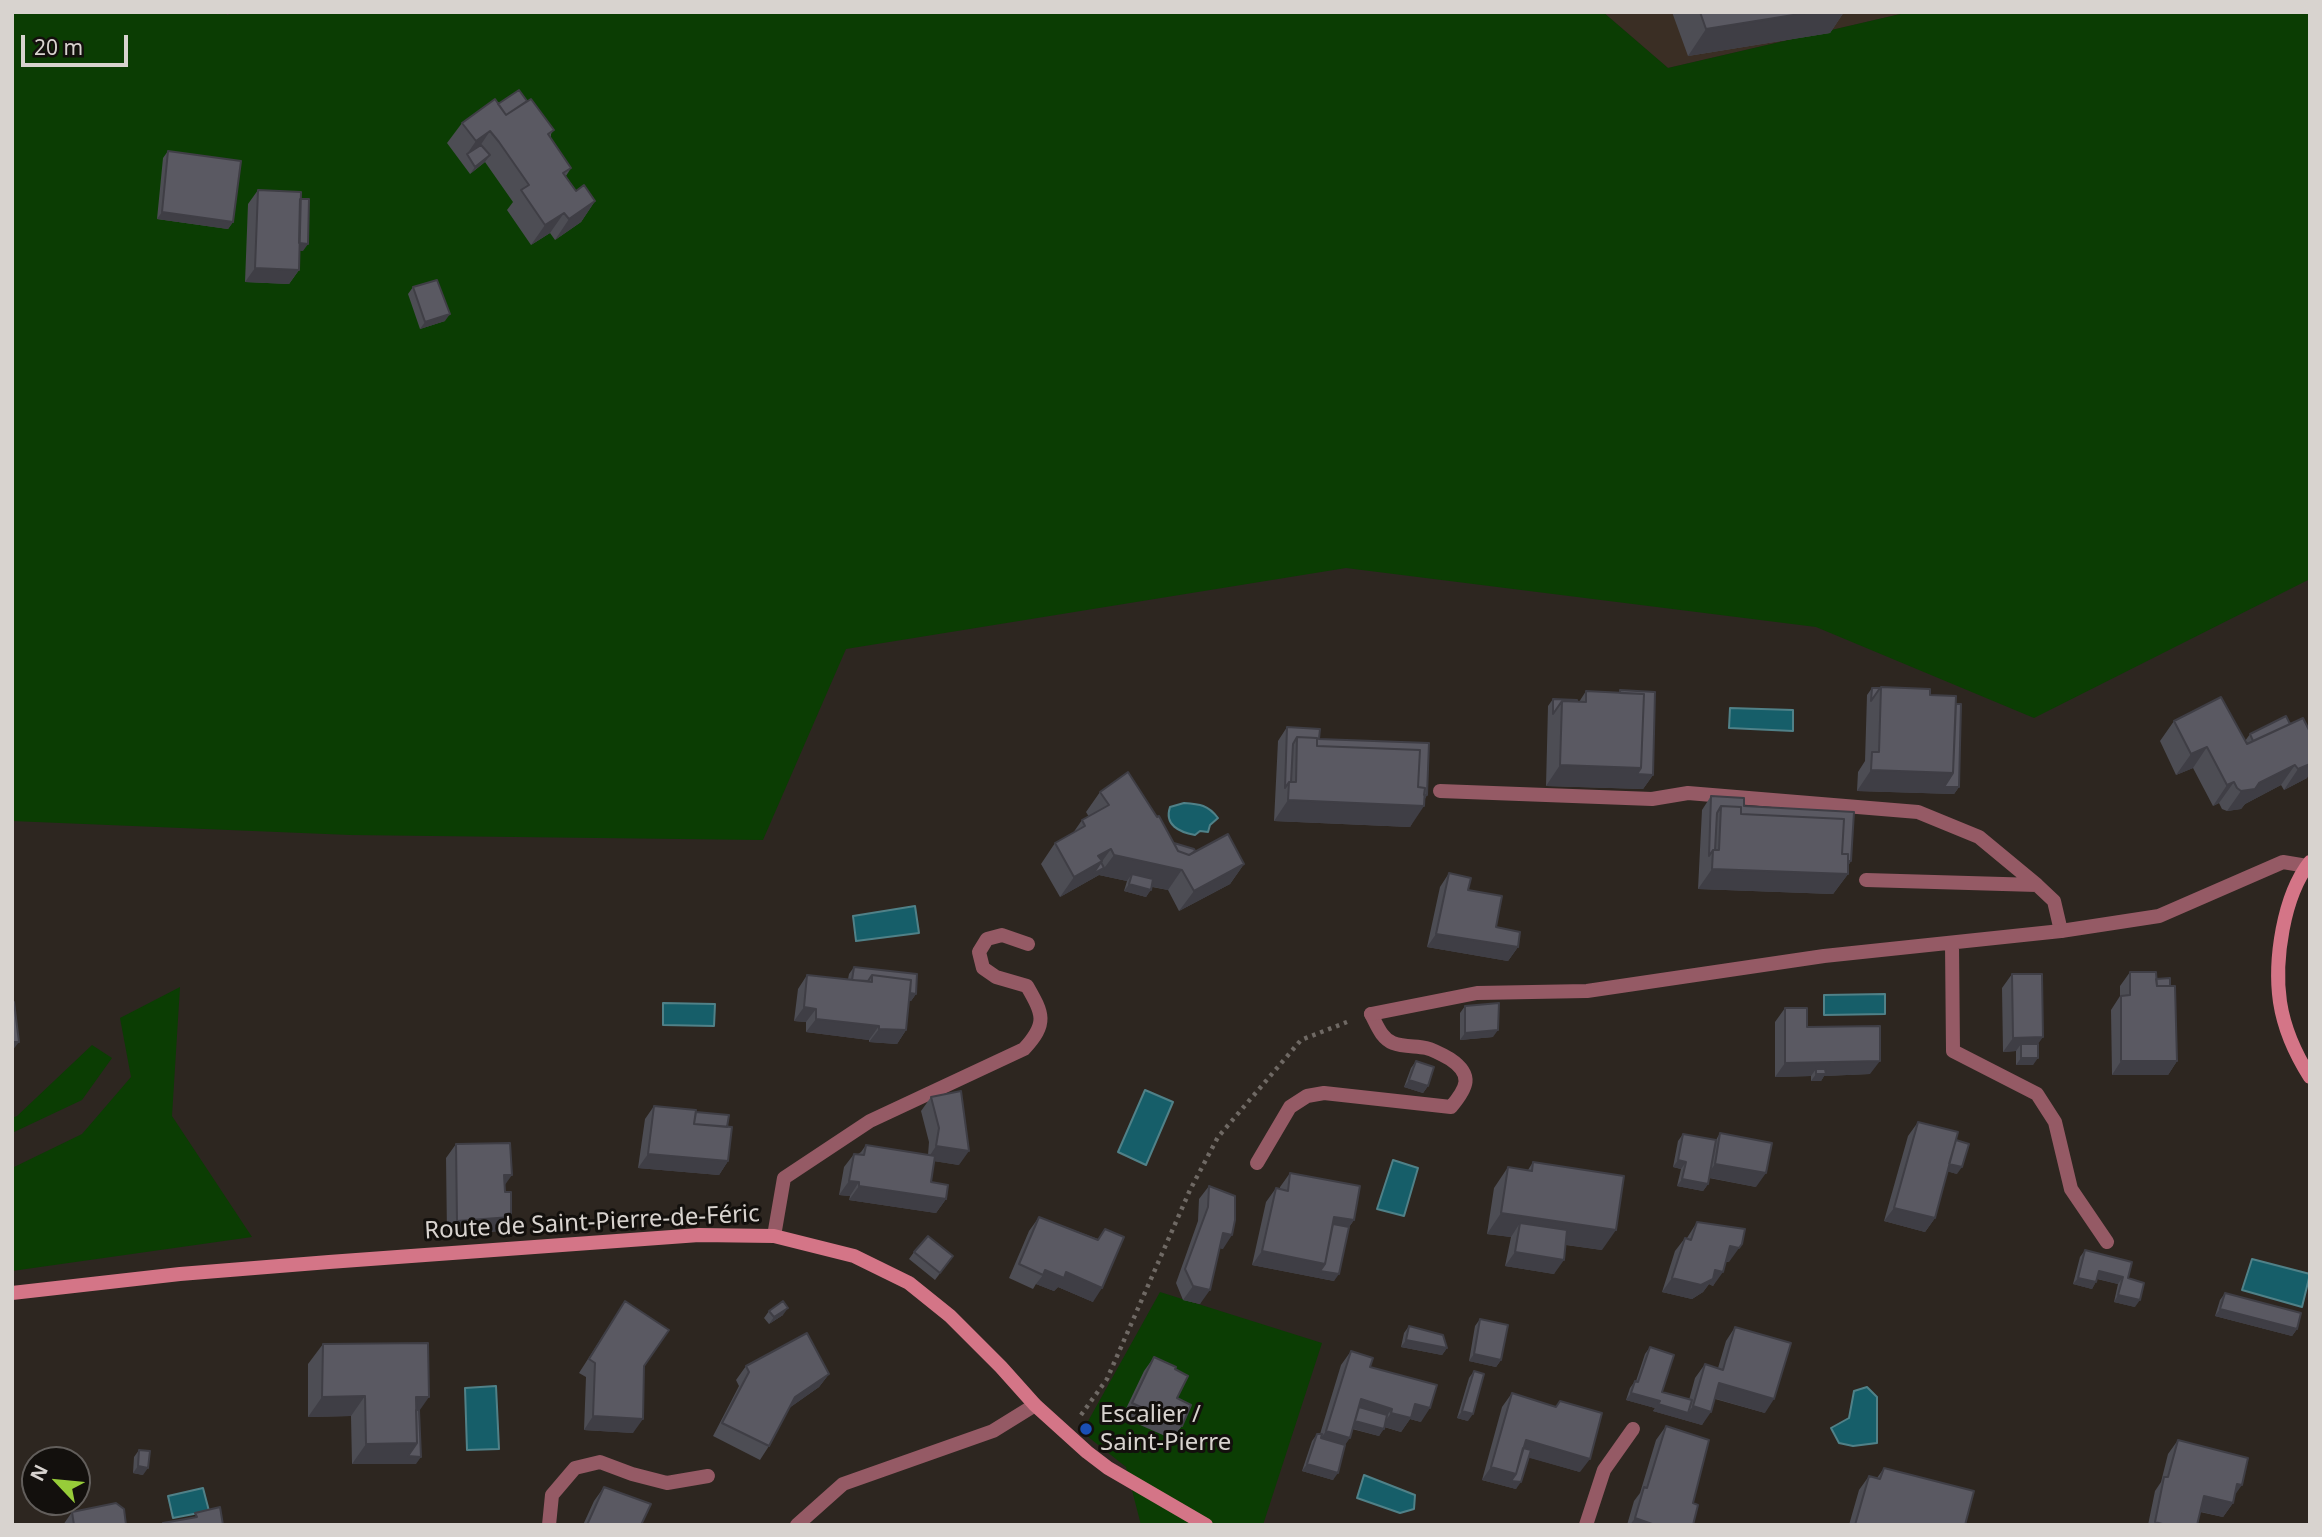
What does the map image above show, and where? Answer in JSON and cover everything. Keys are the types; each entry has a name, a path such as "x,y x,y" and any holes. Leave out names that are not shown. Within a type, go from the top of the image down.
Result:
{"street":[{"path":"1440,791 1653,799 1688,793 1918,812 1979,837 2037,885 2054,901 2061,931"},
{"path":"1257,1163 1290,1107 1307,1096 1324,1093 1451,1107 1463,1093 1466,1080 1462,1068 1428,1048 1394,1044 1382,1035 1371,1014 1477,993 1587,991 1824,956 2061,931 2159,916 2283,862 2308,864 2289,903 2279,950 2279,976 2280,1003 2296,1055 2310,1077"},
{"path":"1866,880 2037,885"},
{"path":"774,1236 784,1178 870,1121 1024,1049 1038,1034 1041,1011 1027,986 996,977 983,968 979,952 987,939 1002,935 1028,944"},
{"path":"1952,944 1953,1051 2038,1094 2055,1122 2071,1189 2107,1242"},
{"name":"Route de Saint-Pierre-de-Féric","path":"12,1293 180,1274 329,1262 699,1235 774,1236 854,1256 909,1283 950,1317 1035,1405 1108,1468 1206,1525"},
{"path":"797,1525 843,1484 993,1431 1035,1405"},
{"path":"1586,1525 1604,1470 1633,1429"},
{"path":"549,1525 552,1495 575,1468 600,1462 667,1483 708,1476"}],"path":[{"path":"1067,1434 1107,1379 1190,1190 1218,1137 1301,1040 1371,1014"}],"shaded area":[{"path":"1603,12 1909,12 1668,68"}],"green space":[{"path":"12,12 225,12 227,15 235,12 1603,12 1668,68 1909,12 2310,12 2310,579 2034,718 1816,627 1346,568 846,649 763,840 350,835 12,821"},
{"path":"180,987 172,1116 252,1237 12,1271 12,1168 82,1134 131,1077 120,1018"},
{"path":"92,1045 112,1058 82,1100 12,1133 12,1118"},
{"path":"1160,1292 1322,1343 1263,1525 1141,1525 1126,1467 1082,1432"}],"water":[{"path":"1730,708 1793,710 1793,731 1729,728"},
{"path":"1184,803 1203,806 1218,818 1210,825 1208,832 1200,831 1195,835 1174,827 1169,819 1170,807"},
{"path":"915,906 919,933 856,941 853,916"},
{"path":"1885,994 1885,1014 1824,1015 1824,995"},
{"path":"663,1003 715,1004 714,1026 663,1025"},
{"path":"1145,1090 1173,1102 1146,1165 1118,1152"},
{"path":"1393,1160 1418,1168 1404,1216 1377,1209"},
{"path":"2252,1259 2310,1274 2302,1307 2242,1290"},
{"path":"496,1386 499,1449 467,1450 465,1388"},
{"path":"1867,1387 1877,1397 1877,1443 1853,1446 1839,1443 1831,1428 1849,1418 1854,1391"},
{"path":"1364,1475 1415,1495 1414,1509 1400,1513 1357,1498"},
{"path":"203,1488 209,1511 173,1518 168,1496"}],"building":[{"path":"1700,12 1812,12 1706,29"},
{"path":"519,90 527,101 506,115 498,104"},
{"path":"495,99 506,115 531,99 554,130 548,134 571,168 563,173 576,191 584,185 595,201 569,219 564,213 545,225 521,190 529,185 499,142 490,131 476,141 462,123"},
{"path":"481,145 490,155 475,167 467,154"},
{"path":"168,151 241,161 233,222 162,212"},
{"path":"258,190 301,192 299,270 255,268"},
{"path":"300,199 309,199 308,244 299,243"},
{"path":"437,280 450,314 425,322 413,287"},
{"path":"1881,687 1930,689 1930,695 1956,696 1953,773 1871,770 1872,752 1879,752"},
{"path":"1872,688 1880,688 1871,701"},
{"path":"1620,690 1655,692 1653,775 1637,774 1641,768 1644,694 1620,693"},
{"path":"1586,691 1644,694 1641,768 1560,765 1562,701 1586,702"},
{"path":"2221,697 2247,744 2303,718 2310,732 2310,764 2298,769 2295,765 2259,783 2255,789 2241,791 2234,782 2227,785 2207,747 2191,754 2174,721"},
{"path":"1553,699 1577,701 1562,701 1553,714"},
{"path":"1956,704 1961,704 1959,787 1944,787 1953,773"},
{"path":"2286,716 2290,724 2253,741 2250,734"},
{"path":"1287,727 1320,729 1319,739 1429,743 1427,795 1424,795 1425,788 1418,787 1420,750 1317,746 1317,738 1297,737 1293,744 1291,782 1285,788"},
{"path":"1297,737 1317,738 1317,746 1420,750 1418,787 1425,788 1424,806 1288,800 1289,782 1296,782"},
{"path":"1128,772 1157,817 1159,816 1178,851 1189,855 1228,834 1244,864 1194,891 1182,870 1114,855 1111,849 1098,856 1102,861 1074,877 1055,843 1085,826 1082,820 1109,805 1100,792"},
{"path":"1711,796 1744,798 1744,806 1854,812 1851,861 1848,861 1848,854 1842,854 1844,819 1741,814 1741,807 1721,806 1717,813 1715,850 1709,856"},
{"path":"1721,806 1741,807 1741,814 1844,819 1842,854 1848,854 1848,874 1712,869 1713,850 1719,850"},
{"path":"1174,843 1195,851 1189,855 1178,851"},
{"path":"1101,862 1104,868 1093,874"},
{"path":"1449,873 1471,878 1468,890 1502,896 1496,927 1520,932 1518,947 1436,934"},
{"path":"1132,874 1153,879 1151,890 1129,884"},
{"path":"854,967 917,974 916,994 910,993 911,980 872,975 868,981 852,980"},
{"path":"2130,972 2156,972 2157,986 2175,986 2177,1061 2121,1061 2121,996 2130,995"},
{"path":"2012,974 2042,974 2043,1037 2013,1038"},
{"path":"807,975 872,982 872,975 911,980 906,1030 879,1029 879,1026 816,1019 816,1009 804,1007"},
{"path":"2170,978 2170,986 2157,986 2156,979"},
{"path":"14,1002 19,1042 12,1042"},
{"path":"1499,1003 1498,1030 1465,1033 1465,1006"},
{"path":"1785,1008 1807,1008 1807,1027 1880,1026 1880,1061 1785,1063"},
{"path":"2021,1044 2038,1044 2038,1058 2021,1058"},
{"path":"1416,1061 1434,1067 1428,1086 1409,1080"},
{"path":"1816,1069 1825,1069 1826,1074 1816,1074"},
{"path":"961,1091 969,1151 936,1146 939,1128 931,1097"},
{"path":"654,1106 696,1110 694,1124 732,1127 728,1161 648,1154"},
{"path":"696,1112 729,1115 727,1127 694,1124"},
{"path":"1918,1122 1958,1132 1935,1218 1894,1208"},
{"path":"1720,1133 1772,1143 1766,1173 1715,1164"},
{"path":"1683,1134 1716,1140 1708,1184 1682,1179 1686,1162 1678,1160"},
{"path":"1956,1140 1969,1144 1962,1167 1949,1164"},
{"path":"510,1143 512,1175 504,1175 505,1192 511,1192 511,1217 457,1221 456,1144"},
{"path":"866,1145 935,1156 931,1182 948,1185 946,1199 859,1186 859,1182 849,1181 854,1154 864,1155"},
{"path":"1533,1162 1624,1176 1616,1230 1501,1213 1508,1167 1532,1171"},
{"path":"1290,1173 1360,1186 1354,1220 1334,1217 1325,1264 1262,1251 1276,1188 1288,1191"},
{"path":"1209,1186 1235,1196 1232,1235 1223,1233 1210,1290 1193,1286 1185,1269 1208,1207"},
{"path":"1039,1217 1098,1240 1105,1229 1124,1237 1102,1288 1066,1272 1064,1278 1045,1270 1043,1275 1019,1264"},
{"path":"1697,1222 1745,1229 1739,1248 1730,1246 1723,1272 1715,1270 1713,1279 1701,1285 1672,1278 1685,1238 1691,1240"},
{"path":"1520,1223 1567,1230 1564,1260 1515,1252"},
{"path":"1333,1224 1349,1227 1339,1274 1320,1271 1325,1264"},
{"path":"928,1236 953,1256 940,1273 914,1252"},
{"path":"2085,1250 2132,1262 2128,1278 2144,1283 2140,1300 2118,1295 2123,1277 2099,1271 2096,1282 2078,1278"},
{"path":"2225,1293 2301,1313 2297,1329 2220,1309"},
{"path":"625,1301 669,1330 644,1366 643,1419 593,1416 595,1363 589,1359"},
{"path":"783,1301 788,1308 774,1317 769,1311"},
{"path":"1480,1319 1508,1325 1501,1360 1474,1354"},
{"path":"1409,1326 1443,1335 1447,1348 1406,1340"},
{"path":"1735,1327 1791,1343 1774,1399 1719,1383 1711,1412 1693,1406 1705,1364 1723,1370"},
{"path":"807,1333 829,1374 795,1397 769,1446 722,1423 749,1372 746,1366"},
{"path":"428,1343 429,1397 416,1397 417,1443 366,1444 365,1396 322,1397 323,1344"},
{"path":"1650,1347 1674,1355 1662,1392 1692,1400 1688,1413 1631,1393 1635,1381 1638,1382"},
{"path":"1351,1351 1373,1358 1370,1367 1437,1385 1430,1408 1415,1404 1411,1418 1391,1413 1392,1409 1361,1399 1350,1438 1326,1431"},
{"path":"1154,1357 1188,1376 1177,1398 1191,1405 1182,1426 1132,1403"},
{"path":"1474,1371 1484,1374 1473,1414 1462,1411"},
{"path":"1512,1393 1556,1407 1560,1401 1602,1413 1590,1459 1526,1440 1516,1474 1491,1467"},
{"path":"1359,1407 1387,1415 1384,1429 1355,1421"},
{"path":"416,1410 419,1410 421,1457 408,1456 417,1443"},
{"path":"1666,1426 1709,1440 1693,1503 1698,1505 1693,1525 1655,1525 1635,1518"},
{"path":"1317,1434 1322,1434 1321,1438 1345,1445 1338,1473 1307,1464"},
{"path":"2178,1440 2248,1458 2242,1485 2237,1484 2233,1503 2204,1496 2197,1525 2166,1525 2155,1522 2164,1477 2168,1477"},
{"path":"1523,1448 1531,1450 1521,1482 1511,1481 1516,1474"},
{"path":"139,1450 150,1451 148,1468 138,1466"},
{"path":"1884,1468 1974,1491 1965,1525 1855,1525 1869,1476 1880,1479"},
{"path":"604,1487 651,1504 641,1525 587,1525"},
{"path":"116,1503 124,1509 126,1525 74,1525 73,1516 91,1516 91,1508"},
{"path":"220,1507 223,1525 163,1523 197,1517 195,1513"}],"place":[{"name":"Escalier / Saint-Pierre","path":"1086,1429"}]}
